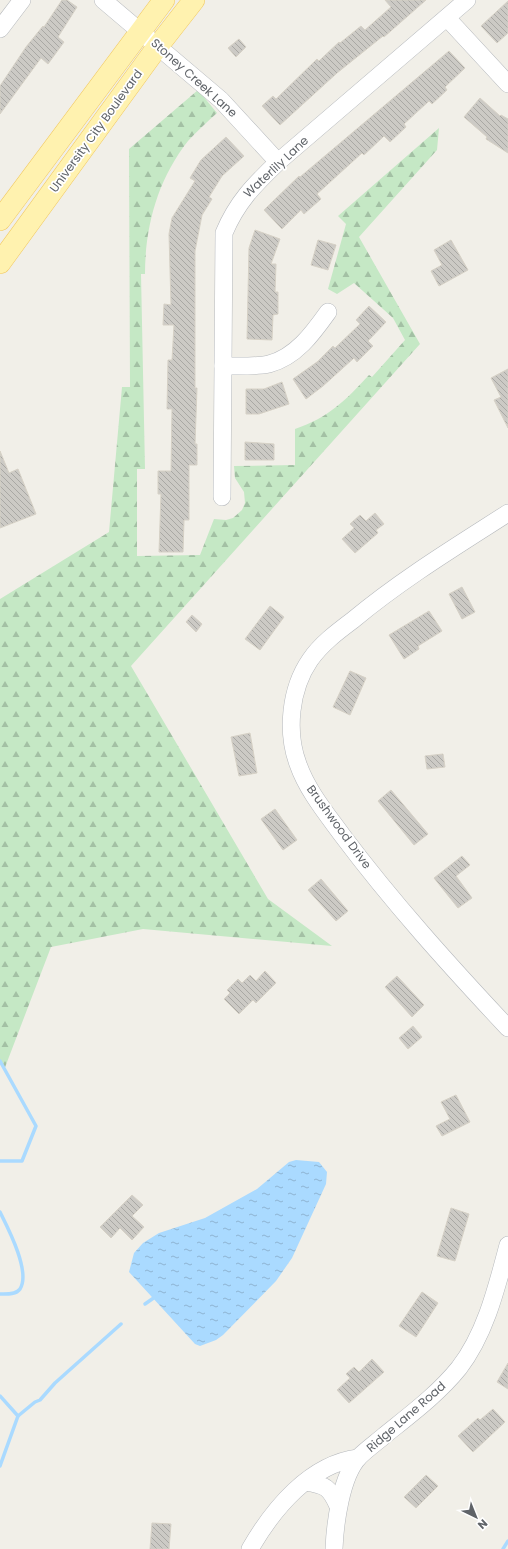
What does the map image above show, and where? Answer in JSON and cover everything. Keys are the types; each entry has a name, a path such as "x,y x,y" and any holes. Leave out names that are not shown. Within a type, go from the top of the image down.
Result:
{"main road":[{"name":"University City Boulevard","path":"0,220 164,0"},
{"name":"University City Boulevard","path":"0,263 158,46 194,0"}],"street":[{"path":"0,29 22,0"},
{"name":"Stoney Creek Lane","path":"103,0 141,30 221,100 278,162"},
{"name":"Waterlily Lane","path":"222,497 224,233 240,202 254,185 278,162 468,0"},
{"path":"447,18 508,84"},
{"path":"223,366 262,364 282,359 310,337 328,312"},
{"name":"Brushwood Drive","path":"508,513 370,606 328,640 311,658 299,682 294,697 292,726 294,752 298,764 320,805 384,888 508,1028"},
{"name":"Ridge Lane Road","path":"334,1549 338,1506 345,1483 358,1458 429,1400 444,1386 460,1366 473,1345 485,1319 497,1286 508,1245"},
{"name":"Ridge Lane Road","path":"250,1549 258,1534 279,1507 306,1482 317,1473 342,1460 358,1458"},
{"path":"306,1482 325,1486 333,1494 338,1506"}],"green space":[{"path":"198,90 217,113 188,141 161,187 151,221 145,274 141,274 145,469 137,469 137,556 200,555 214,519 226,520 233,518 242,510 245,503 244,492 235,478 234,466 295,465 295,429 307,425 327,414 336,407 369,375 372,377 405,340 393,318 354,283 337,294 328,289 346,224 338,216 439,128 437,150 359,237 420,344 131,666 268,899 332,946 143,929 51,947 4,1070 0,1061 0,599 109,532 122,387 130,387 129,149"}],"water":[{"path":"296,1160 319,1162 327,1172 326,1184 292,1258 276,1281 223,1335 216,1340 200,1346 195,1344 129,1272 134,1253 143,1243 159,1233 205,1218 257,1189 289,1162"}],"building":[{"path":"62,0 67,0 77,7 58,37 64,42 48,64 41,58 0,114 0,86 26,47 43,26 44,27"},
{"path":"385,0 426,0 384,37 383,36 337,73 280,125 262,106 273,96 276,99 317,59 319,61 339,42 340,43 361,26 365,30 391,7"},
{"path":"508,1 508,33 497,43 481,26"},
{"path":"239,39 246,47 236,57 228,48"},
{"path":"449,51 465,68 445,87 447,90 432,104 429,101 404,124 406,127 390,142 384,136 364,155 362,153 317,194 321,199 304,214 301,210 282,229 264,210 299,176 300,177"},
{"path":"480,98 500,116 501,115 508,119 508,153 486,139 487,137 464,117"},
{"path":"226,137 244,156 222,176 209,197 212,199 202,215 195,251 195,388 197,388 195,444 197,444 197,465 189,465 189,520 184,520 183,552 159,552 161,494 158,494 158,471 171,471 172,409 167,409 168,360 172,360 174,325 163,325 164,304 171,305 169,234 172,218 195,181 190,178 201,160"},
{"path":"255,230 280,239 271,264 276,264 275,292 278,292 278,314 273,315 272,340 247,339 249,248"},
{"path":"318,240 336,245 328,270 311,265"},
{"path":"451,240 468,270 439,286 431,271 442,265 434,250"},
{"path":"369,306 386,322 368,341 373,346 357,362 354,358 306,399 293,379 317,362 333,346 335,348 360,324 356,320"},
{"path":"508,369 508,428 494,400 501,397 491,378"},
{"path":"282,382 289,404 259,414 246,414 246,389 264,389"},
{"path":"245,442 274,444 274,460 245,460"},
{"path":"0,451 9,473 18,469 36,514 0,528"},
{"path":"375,513 384,524 376,530 378,533 355,553 342,539 354,528 350,524 360,515 366,521"},
{"path":"462,587 475,612 462,619 449,594"},
{"path":"270,606 284,617 260,650 245,639"},
{"path":"429,611 442,631 418,646 419,649 404,659 389,635"},
{"path":"192,615 202,624 196,632 186,622"},
{"path":"350,671 366,678 350,715 333,707"},
{"path":"250,733 257,773 239,776 231,737"},
{"path":"443,754 445,767 427,769 425,756"},
{"path":"391,790 428,834 414,845 378,801"},
{"path":"275,809 297,840 283,850 261,819"},
{"path":"462,856 470,865 456,876 472,898 458,908 434,878"},
{"path":"321,879 348,911 336,921 308,890"},
{"path":"265,971 276,983 256,1003 253,1000 239,1014 224,999 230,993 227,990 238,979 242,983 250,975 256,981"},
{"path":"397,976 424,1005 412,1017 385,987"},
{"path":"413,1026 422,1037 408,1049 399,1038"},
{"path":"456,1095 470,1122 442,1136 436,1126 450,1119 441,1102"},
{"path":"132,1195 143,1205 132,1216 144,1227 132,1240 120,1228 111,1238 100,1227"},
{"path":"451,1208 469,1214 455,1261 437,1256"},
{"path":"422,1292 438,1303 416,1337 399,1326"},
{"path":"372,1359 384,1372 349,1403 337,1390 350,1378 346,1374 354,1367 359,1372"},
{"path":"508,1363 508,1389 497,1382"},
{"path":"493,1409 505,1422 473,1452 458,1436 478,1418 480,1420"},
{"path":"426,1475 438,1486 416,1508 404,1497"},
{"path":"152,1523 171,1524 169,1549 150,1549"}],"waterway":[{"path":"0,1061 36,1126 22,1161 0,1161"},
{"path":"0,1212 17,1250 23,1272 23,1281 18,1291 11,1294 0,1294"},
{"path":"145,1304 155,1297"},
{"path":"0,1466 18,1416 35,1402 40,1400 55,1383 121,1324"},
{"path":"0,1396 18,1416"},
{"path":"503,1549 508,1541"}]}
